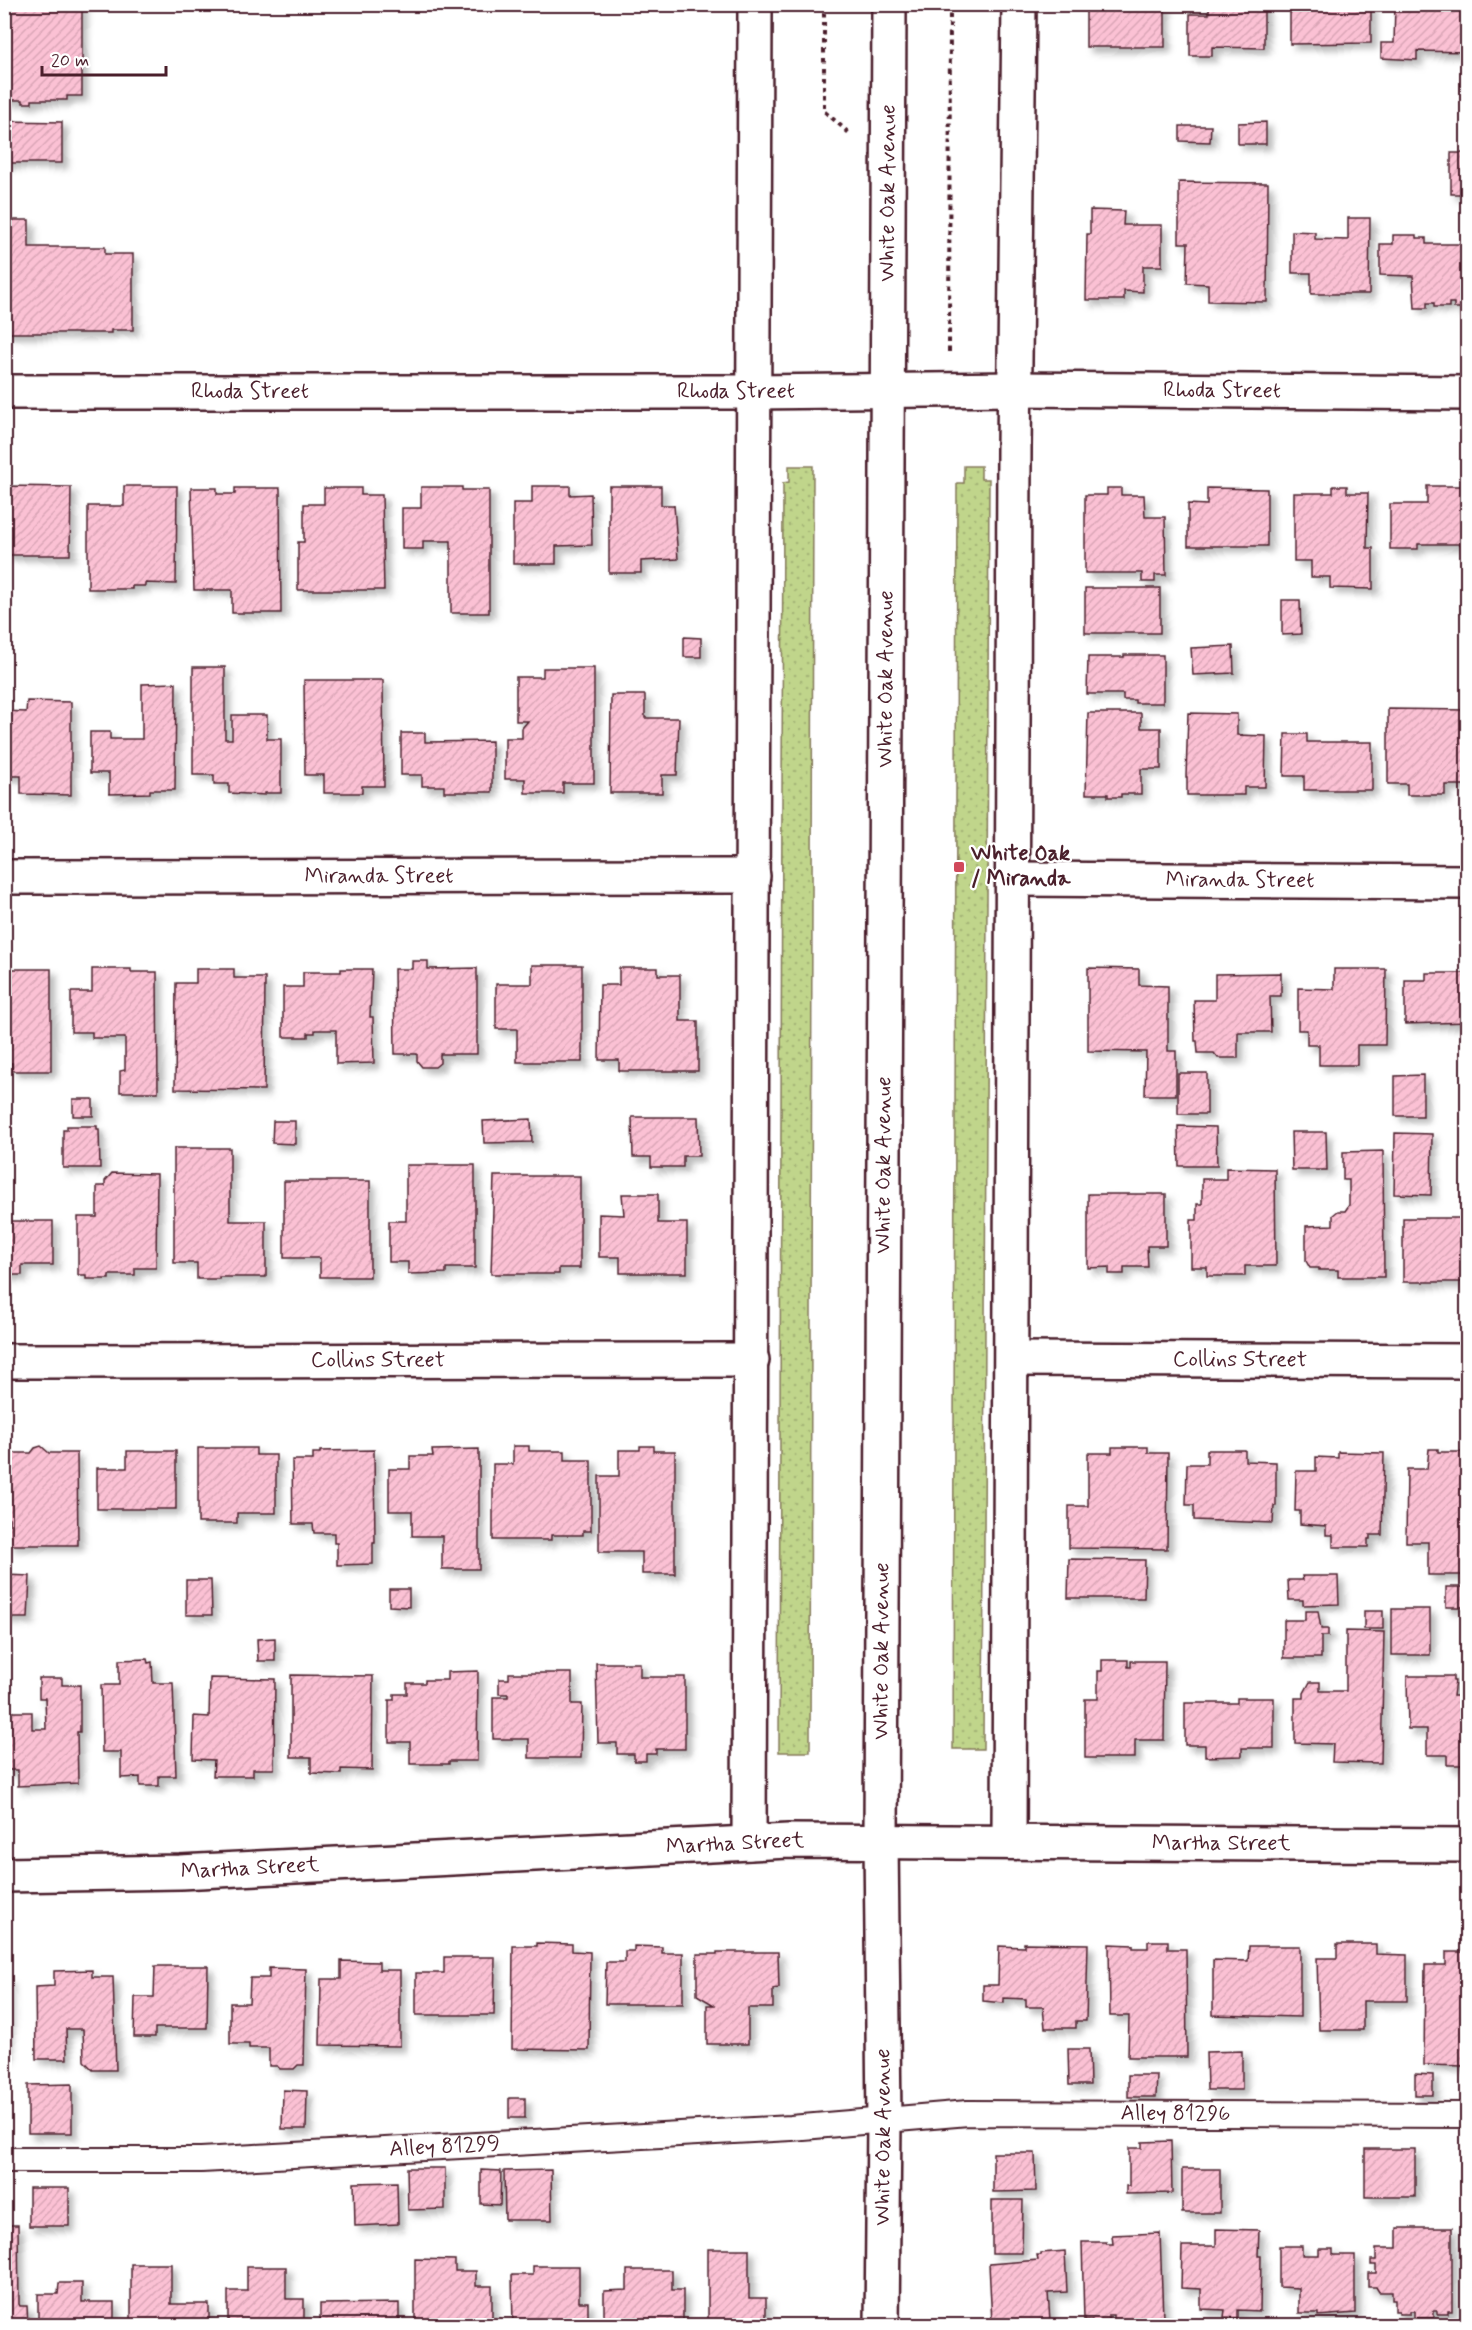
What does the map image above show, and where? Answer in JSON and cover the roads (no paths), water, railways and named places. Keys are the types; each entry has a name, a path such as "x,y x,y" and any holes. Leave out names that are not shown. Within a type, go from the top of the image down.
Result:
{"street":[{"path":"749,1843 755,4"},
{"name":"White Oak Avenue","path":"882,2325 884,2121 881,1841 889,4"},
{"path":"1009,1842 1015,389 1019,4"},
{"name":"Rhoda Street","path":"4,392 753,392 1015,389 1467,393"},
{"name":"Miranda Street","path":"4,877 753,876"},
{"name":"Miranda Street","path":"1014,879 1467,882"},
{"name":"Collins Street","path":"1012,1359 1467,1361"},
{"name":"Collins Street","path":"4,1361 752,1360"},
{"name":"Martha Street","path":"4,1875 180,1872 749,1843 881,1841 1467,1845"}],"lane":[{"name":"Alley 81296","path":"884,2121 968,2113 1467,2115"},
{"name":"Alley 81299","path":"4,2160 201,2160 884,2121"}],"place":[{"name":"White Oak / Miranda","path":"959,867"}]}
